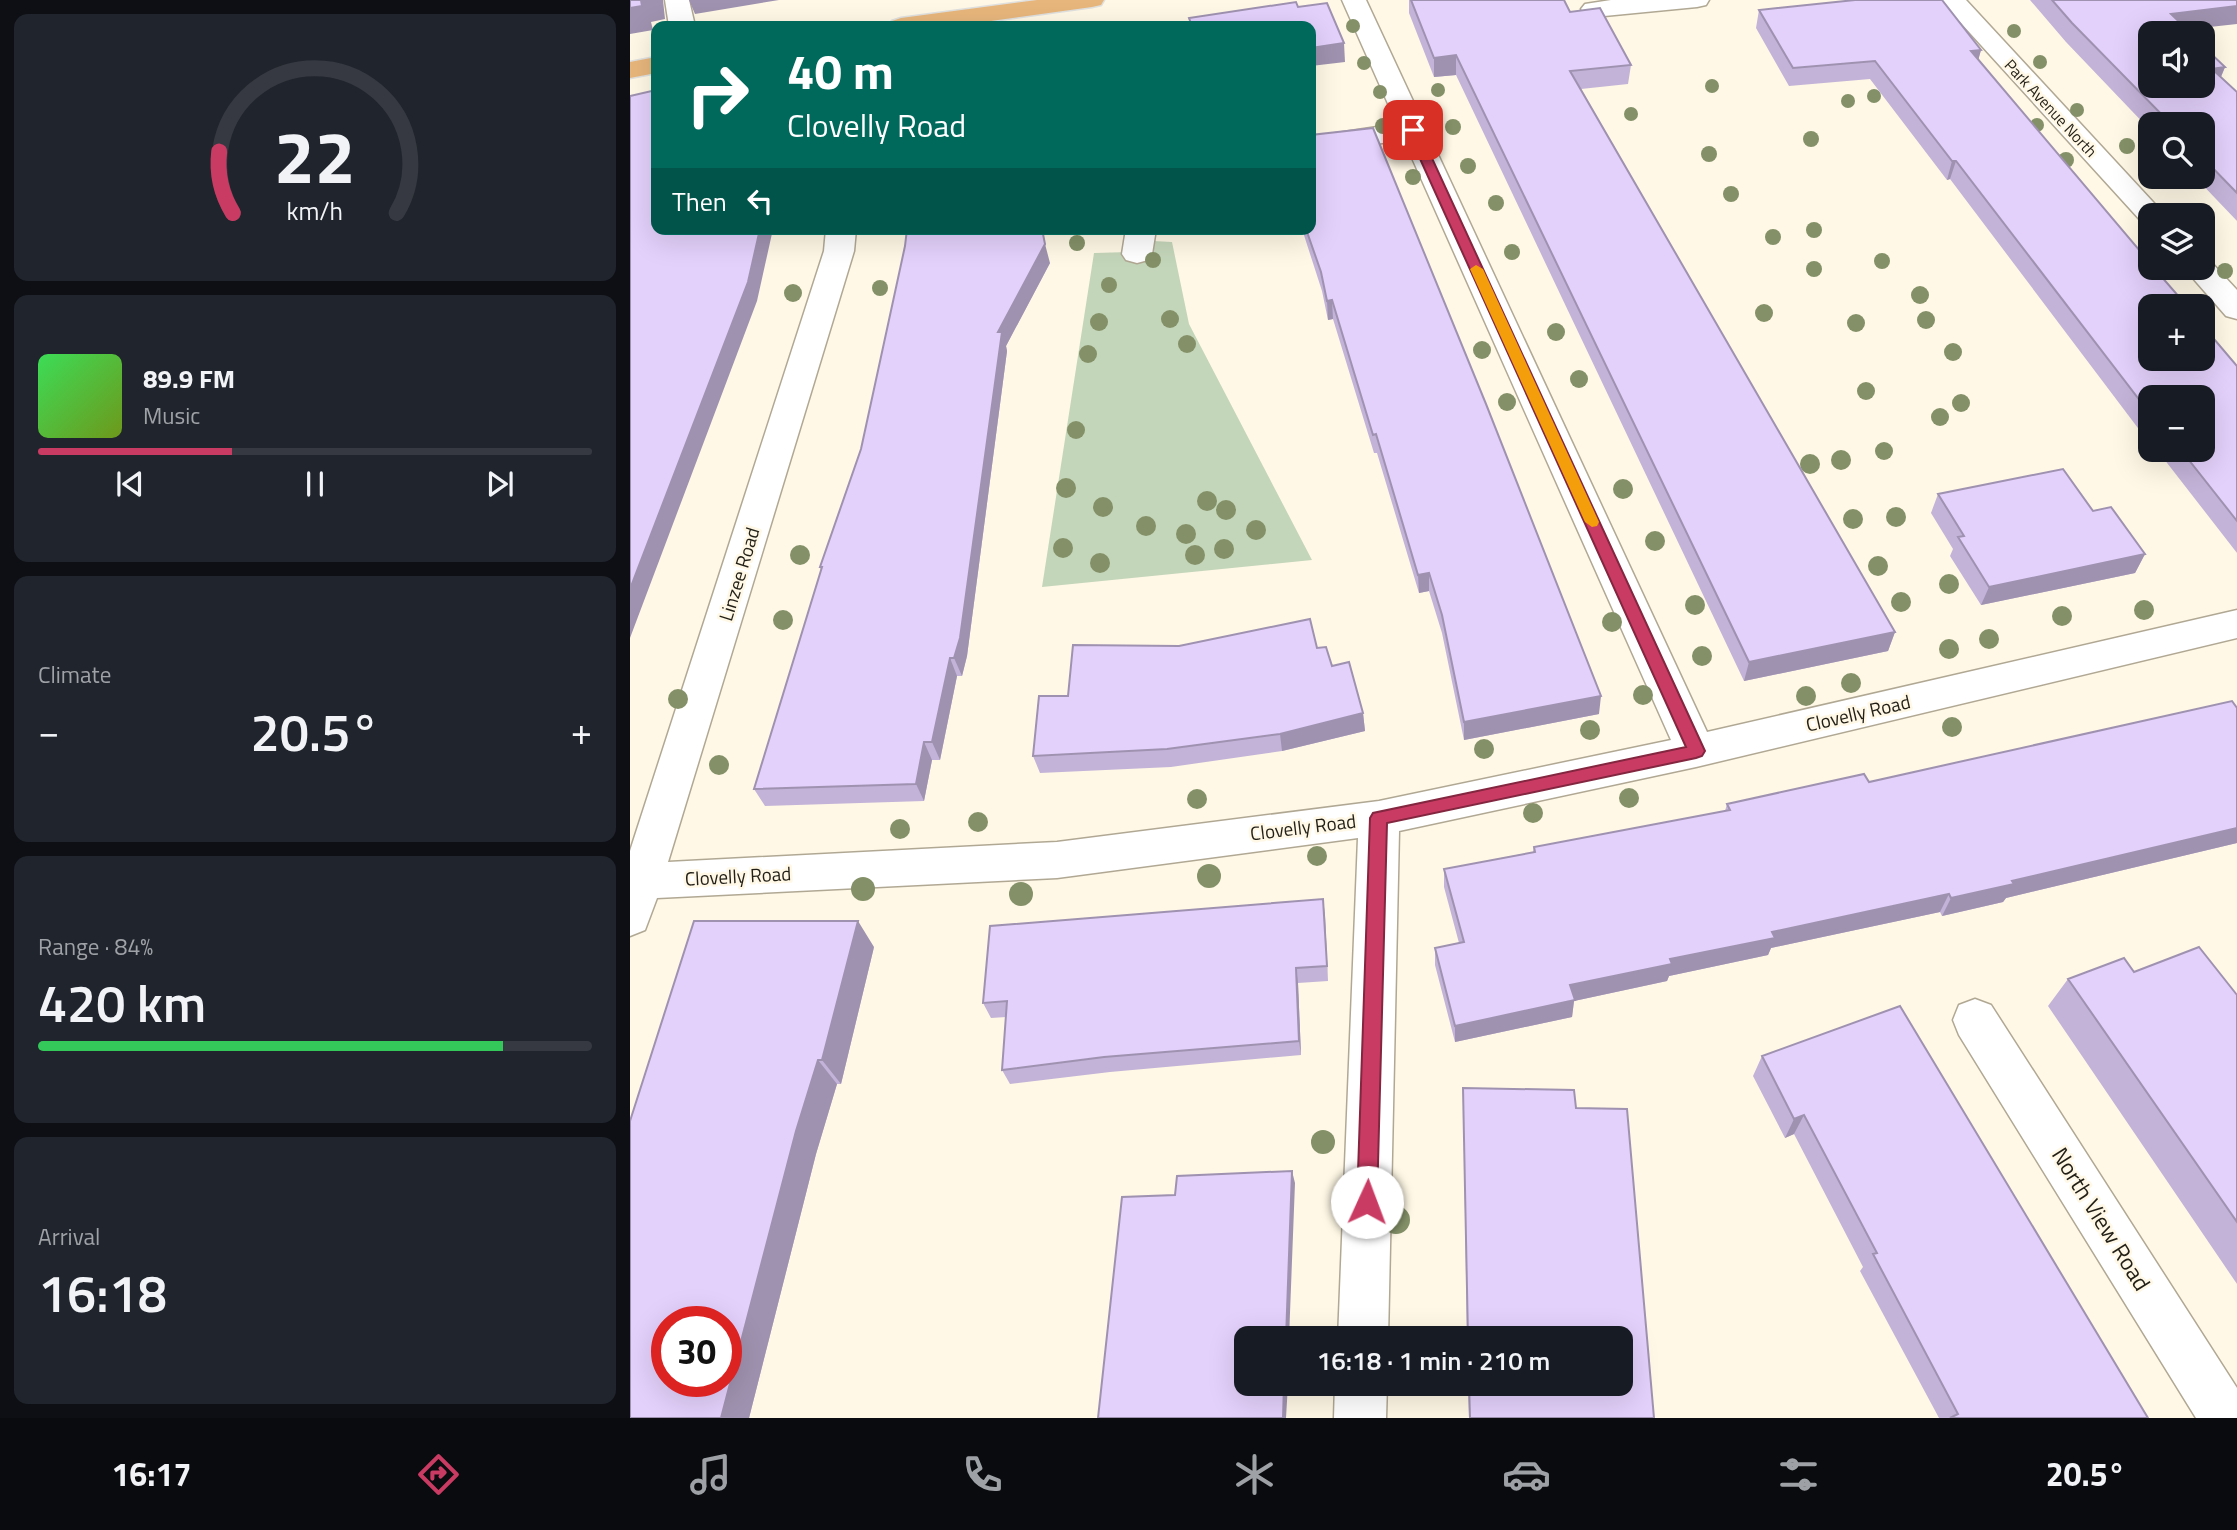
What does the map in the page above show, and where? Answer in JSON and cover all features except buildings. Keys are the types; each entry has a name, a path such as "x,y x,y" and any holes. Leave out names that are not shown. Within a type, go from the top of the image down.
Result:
{"main road":[{"path":"938,21 1092,0"},
{"path":"630,70 651,66"}],"street":[{"path":"677,0 681,21"},
{"path":"1354,0 1696,751"},
{"path":"1594,9 1697,0"},
{"name":"Park Avenue North","path":"1952,0 2140,203"},
{"path":"1316,144 1413,130"},
{"name":"Linzee Road","path":"637,899 839,250 840,235"},
{"path":"2210,280 2237,309"},
{"name":"Clovelly Road","path":"637,899 1057,860 1379,818 1696,751 2237,624"},
{"path":"1363,1326 1379,818"},
{"name":"North View Road","path":"1975,1020 2226,1418"},
{"path":"1360,1418 1361,1396"}],"green space":[{"path":"1153,241 1172,242 1189,324 1312,560 1042,587 1094,253 1130,252"}],"slow traffic":[{"path":"1476,269 1592,522"}],"route":[{"path":"1367,1202 1379,818 1696,751 1413,130"}]}
